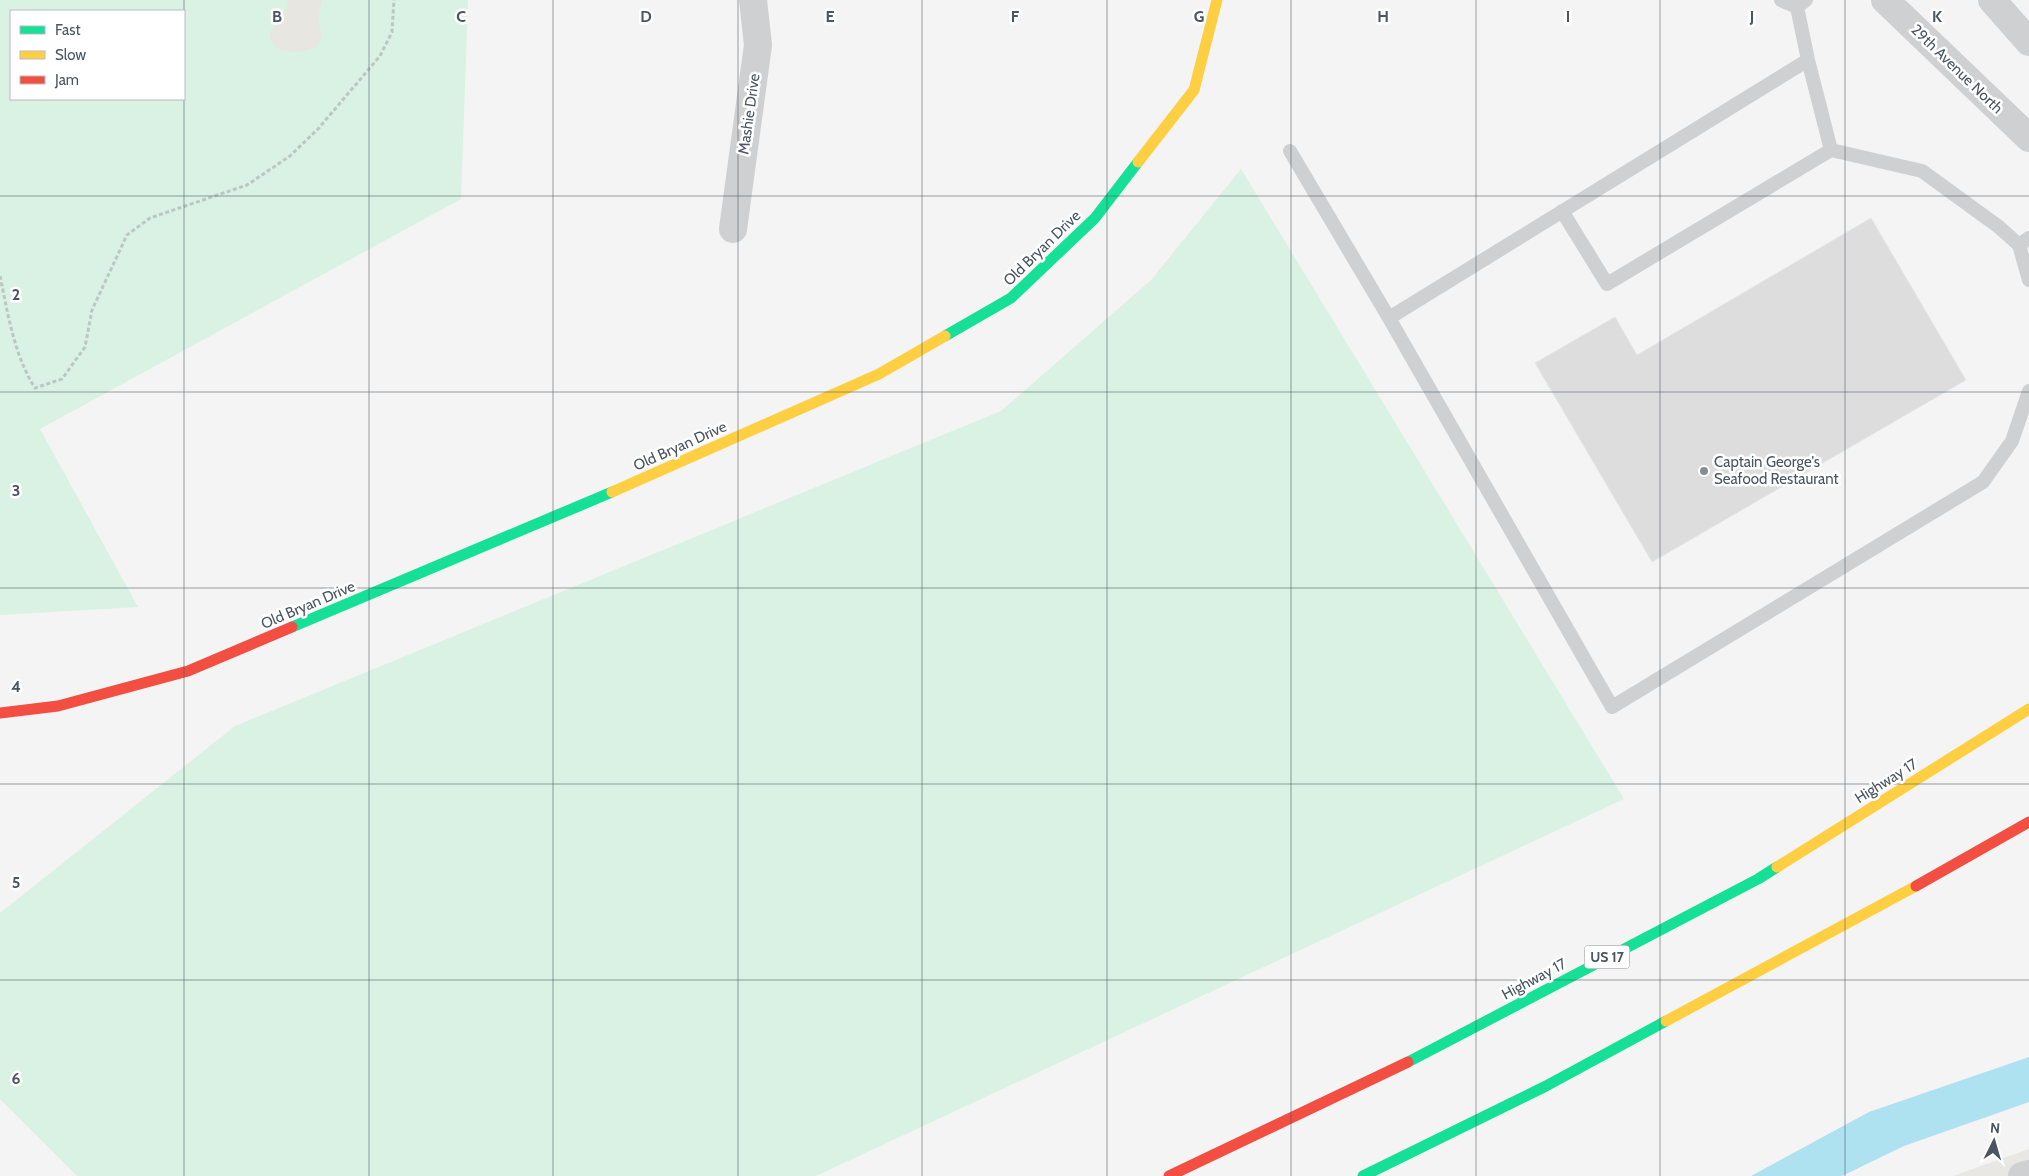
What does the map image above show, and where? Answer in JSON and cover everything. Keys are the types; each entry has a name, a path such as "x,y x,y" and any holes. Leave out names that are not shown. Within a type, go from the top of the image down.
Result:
{"main road":[{"name":"Old Bryan Drive","path":"0,713 58,706 188,671 548,520 879,374 1011,298 1095,218 1194,90 1217,0"},
{"name":"Highway 17","path":"1169,1176 1404,1063 1758,879 2029,709"},
{"path":"1363,1176 1546,1086 1905,892 2029,822"}],"street":[{"name":"Mashie Drive","path":"733,229 758,45 753,0"},
{"name":"29th Avenue North","path":"1885,0 2029,138"},
{"path":"1992,0 2029,42"},
{"path":"2022,1176 2029,1174"}],"lane":[{"path":"1781,0 1801,4 1808,60 1831,150"},
{"path":"1389,318 1808,60"},
{"path":"1562,211 1607,284 1831,150 1922,171 1999,227 2024,241 2029,280"},
{"path":"1290,151 1389,318 1612,707 1983,482 2012,441 2029,391"}],"path":[{"path":"0,276 8,316 24,370 35,388 62,379 84,347 92,310 127,235 150,218 246,185 290,156 318,129 380,56 392,32 394,0"}],"shaded area":[{"path":"2029,1149 2029,1176 1953,1176"}],"green space":[{"path":"0,0 468,0 461,199 40,429 138,607 0,615"},
{"path":"1241,169 1624,799 816,1176 77,1176 0,1099 0,913 235,726 1001,411 1151,280"}],"sand":[{"path":"288,0 322,0 319,26 322,35 318,46 303,51 288,52 281,50 272,40 270,32 283,18"}],"water":[{"path":"2029,1057 2029,1102 1904,1146 1842,1176 1751,1176 1869,1112"}],"building":[{"name":"Captain George's Seafood Restaurant","path":"1871,218 1966,380 1652,562 1535,363 1615,317 1637,355"}],"traffic: fast":[{"path":"945,336 1011,298 1095,218 1138,162"},
{"path":"292,627 612,492"},
{"path":"1408,1062 1758,879 1777,867"},
{"path":"1363,1176 1546,1086 1666,1021"}],"traffic: slow":[{"path":"1138,162 1194,90 1217,0"},
{"path":"612,492 879,374 945,336"},
{"path":"1777,867 2029,709"},
{"path":"1666,1021 1916,886"}],"traffic: jam":[{"path":"0,713 58,706 188,671 292,627"},
{"path":"1916,886 2029,822"},
{"path":"1169,1176 1408,1062"}],"place":[{"name":"Captain George's Seafood Restaurant","path":"1704,471"}]}
